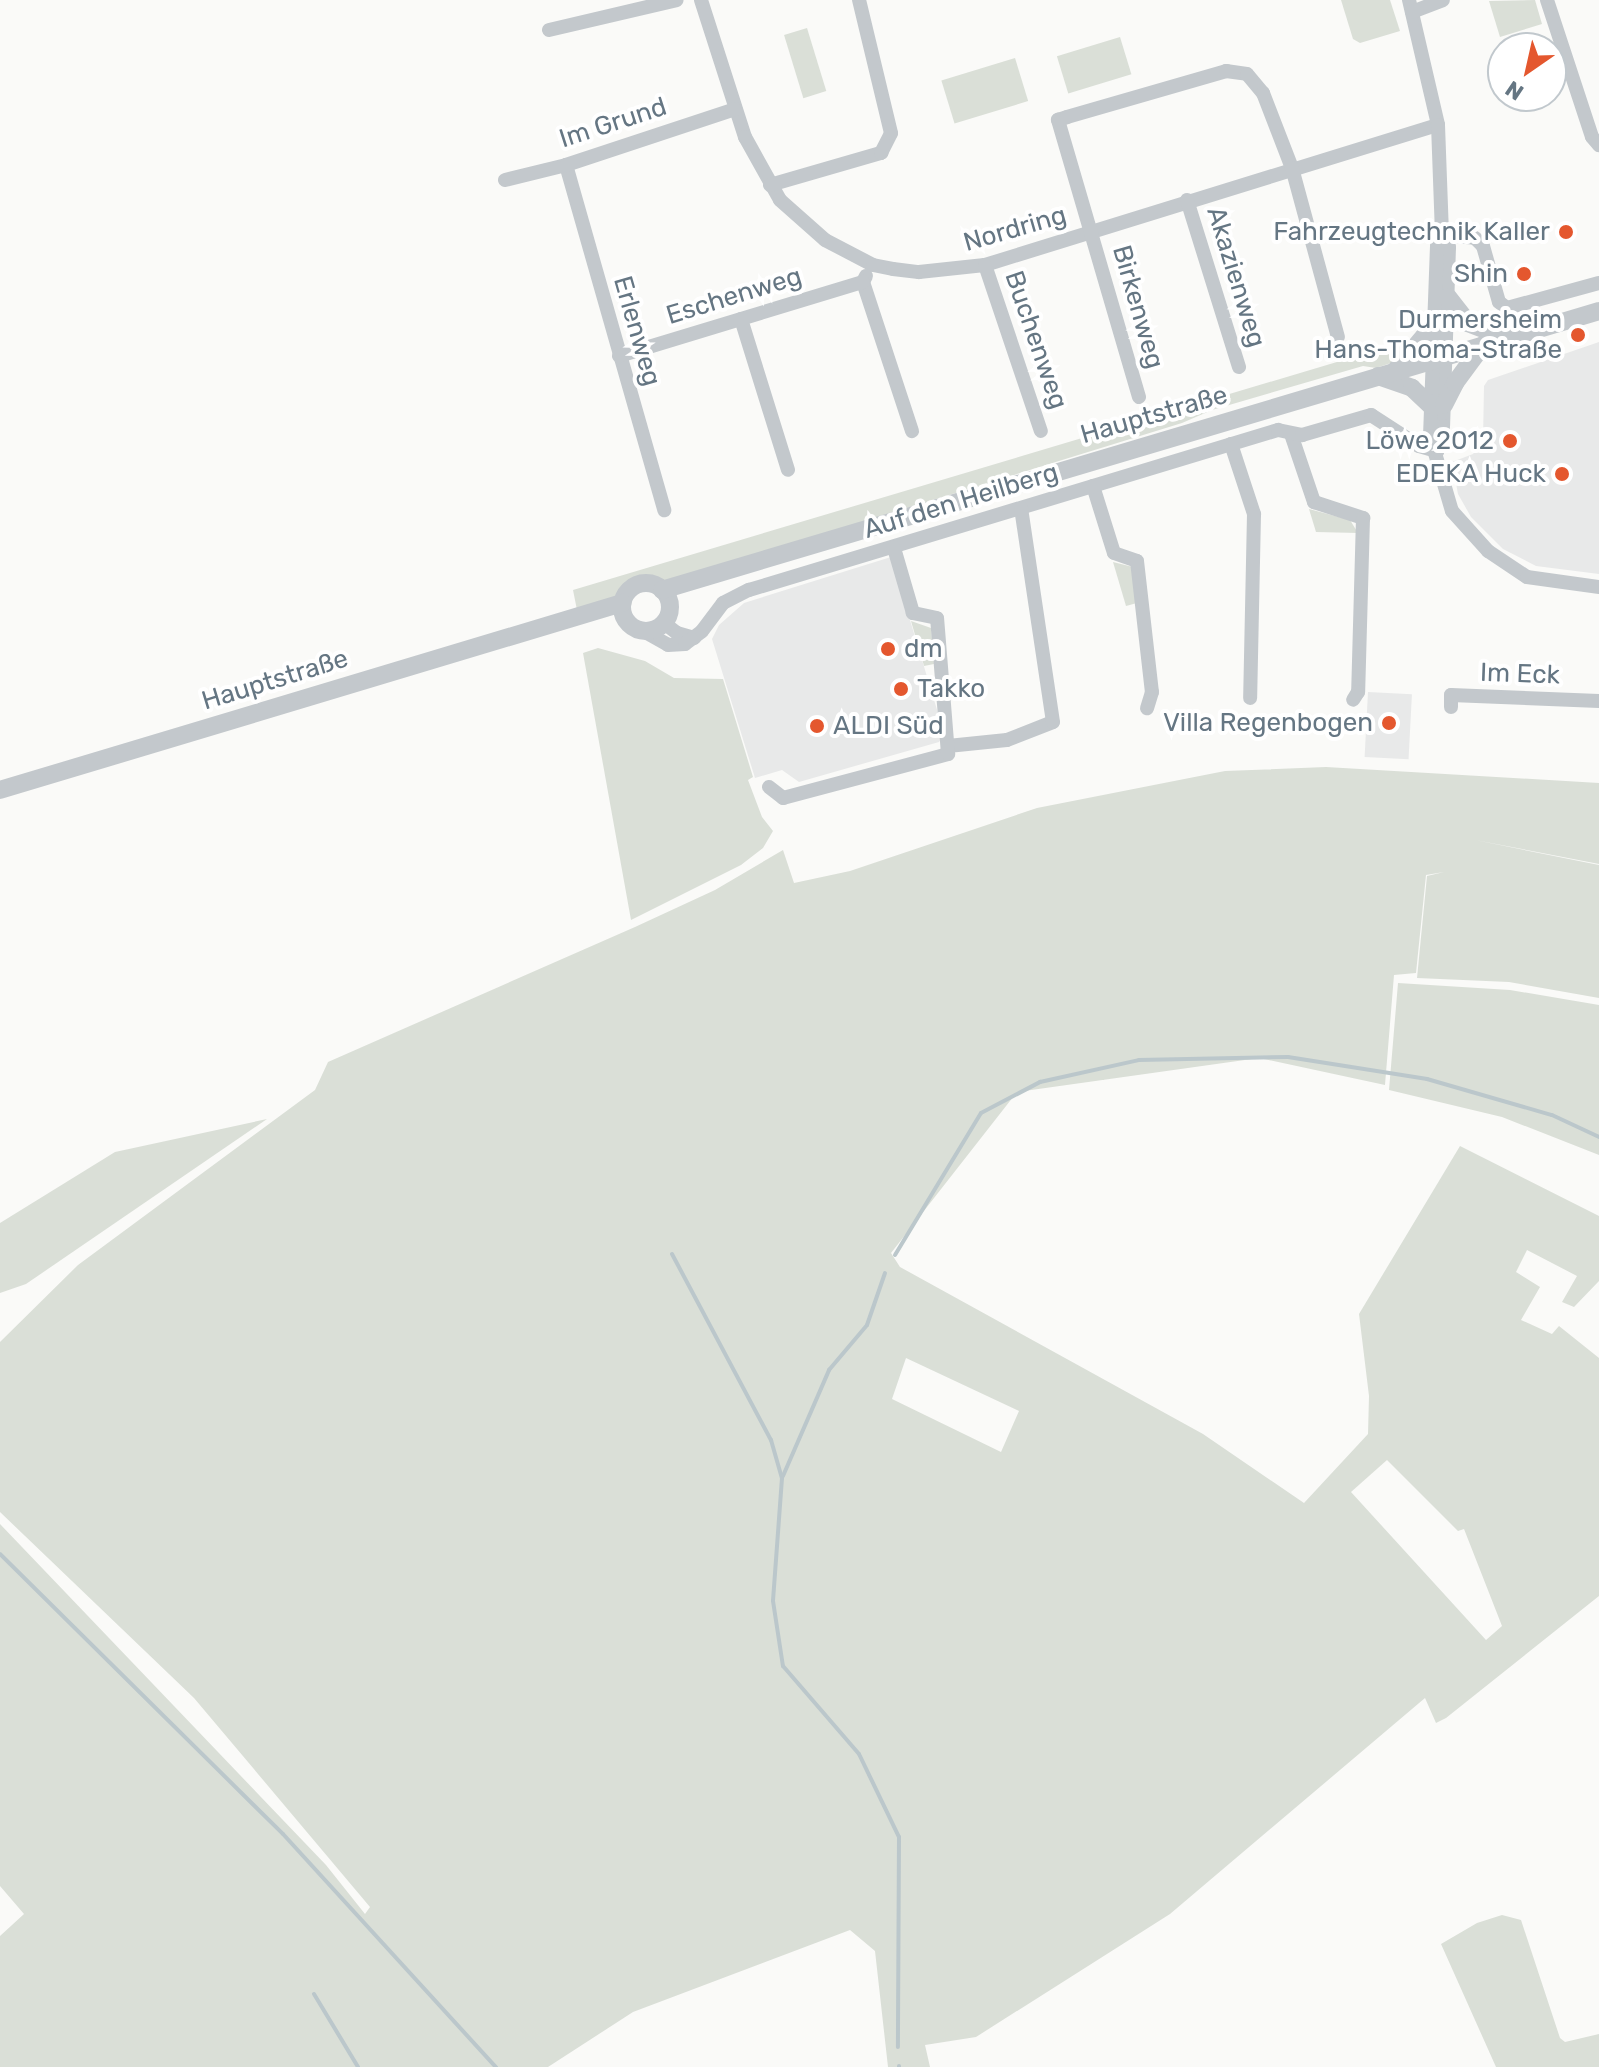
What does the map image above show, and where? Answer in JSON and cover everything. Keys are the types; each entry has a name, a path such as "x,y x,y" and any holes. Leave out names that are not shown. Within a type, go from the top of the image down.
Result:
{"street":[{"path":"549,30 677,0"},
{"name":"Nordring","path":"701,0 735,109 770,185 794,215 825,240 873,265 919,272 985,265 1187,200 1438,125"},
{"path":"770,185 881,153 891,133 859,0"},
{"path":"1439,358 1435,318 1437,246 1442,235 1438,125 1410,6 1443,0"},
{"path":"1547,0 1592,137 1599,145"},
{"name":"Birkenweg","path":"1139,397 1058,120 1226,71 1247,74 1263,93 1292,168"},
{"name":"Im Grund","path":"505,180 566,165 735,109"},
{"name":"Erlenweg","path":"566,165 664,510"},
{"path":"1292,168 1338,337"},
{"name":"Akazienweg","path":"1187,200 1239,367"},
{"path":"1442,235 1475,238 1483,246 1499,302 1507,308 1599,283"},
{"path":"1442,235 1449,247 1448,297 1439,358 1437,451 1441,483 1452,511 1469,533 1504,565 1527,577 1599,587"},
{"path":"873,265 863,282 912,431"},
{"name":"Buchenweg","path":"985,265 1041,431"},
{"name":"Eschenweg","path":"619,356 863,282"},
{"path":"1448,297 1468,323 1507,338"},
{"name":"Hauptstraße","path":"0,790 566,621 623,612 625,594 638,584 648,583 662,590 1599,311"},
{"path":"1435,318 1386,374 1437,405"},
{"path":"741,319 788,470"},
{"path":"1437,405 1483,345"},
{"name":"Auf den Heilberg","path":"694,638 715,611 733,597 1278,430 1302,435 1371,415 1419,446 1437,451"},
{"path":"1291,434 1314,502 1363,518 1358,692 1353,700"},
{"path":"1231,444 1254,514 1250,698"},
{"path":"1093,486 1114,553 1137,561 1152,692 1147,708"},
{"path":"948,746 1007,740 1053,722 1021,508"},
{"path":"769,787 783,798 948,754 937,618 913,613 894,548"},
{"name":"Hauptstraße","path":"645,632 725,571"},
{"path":"662,590 667,616 677,633 694,638"},
{"path":"623,612 632,627 676,646 694,638"},
{"name":"Im Eck","path":"1451,707 1451,695 1599,701"}],"shaded area":[{"path":"1341,0 1390,0 1400,31 1360,43 1353,39"},
{"path":"1535,0 1542,24 1516,32 1498,32 1489,1"},
{"path":"807,28 826,91 803,98 784,35"},
{"path":"1120,37 1131,74 1068,94 1057,56"},
{"path":"1015,58 1028,101 955,124 941,81"},
{"path":"1396,339 1412,341 1391,363 1376,368 1363,366 1212,410 1182,423 664,583 634,583 615,601 577,610 573,590 1377,350"},
{"path":"1599,342 1599,574 1536,566 1503,549 1471,517 1458,494 1452,462 1473,454 1483,440 1484,386 1488,380"},
{"path":"1309,509 1350,520 1358,533 1316,532"},
{"path":"891,557 944,733 939,742 799,782 782,770 755,778 712,639 719,625 744,603"},
{"path":"1113,562 1133,567 1137,603 1126,606"},
{"path":"911,621 931,628 934,664 924,666"},
{"path":"598,648 645,661 674,678 723,679 753,777 748,780 762,817 773,831 763,848 741,865 631,920 583,653"},
{"name":"Villa Regenbogen","path":"1368,692 1412,694 1409,759 1365,757"},
{"path":"1326,767 1599,783 1599,864 1475,840 1599,865 1599,998 1509,982 1417,978 1427,876 1444,872 1426,875 1416,973 1394,975 1385,1085 1259,1058 1017,1092 891,1253 900,1267 1203,1434 1304,1503 1368,1434 1369,1396 1359,1314 1460,1146 1599,1216 1599,1281 1574,1307 1562,1302 1577,1276 1527,1250 1516,1272 1540,1287 1521,1320 1552,1334 1559,1326 1599,1358 1599,1596 1446,1718 1436,1723 1425,1698 1170,1914 976,2037 925,2045 930,2067 888,2067 875,1951 850,1930 633,2012 548,2067 0,2067 0,1936 24,1914 0,1886 0,1524 326,1865 365,1914 370,1907 194,1698 0,1512 0,1342 78,1265 315,1090 328,1062 715,890 783,850 794,883 850,871 1037,808 1225,771","holes":["906,1358 1019,1411 1001,1452 892,1399","1387,1460 1458,1531 1464,1529 1502,1626 1486,1640 1351,1492"]},
{"path":"1398,983 1510,990 1599,1005 1599,1155 1502,1117 1389,1090"},
{"path":"267,1119 26,1284 0,1293 0,1223 115,1152"},
{"path":"1502,1915 1521,1920 1560,2038 1565,2042 1599,2034 1599,2067 1496,2067 1441,1944 1477,1923"}],"waterway":[{"path":"895,1255 981,1113 1040,1082 1139,1060 1288,1057 1427,1079 1552,1115 1599,1137"},
{"path":"672,1254 771,1440 782,1478 773,1601 783,1666 859,1754 899,1837 898,2047"},
{"path":"783,1476 829,1370 867,1325 885,1273"},
{"path":"0,1554 283,1834 496,2067"},
{"path":"314,1994 358,2067"}],"place":[{"name":"Fahrzeugtechnik Kaller","path":"1566,232"},
{"name":"Shin","path":"1524,274"},
{"name":"Durmersheim Hans-Thoma-Straße","path":"1578,335"},
{"name":"Löwe 2012","path":"1510,441"},
{"name":"EDEKA Huck","path":"1562,474"},
{"name":"dm","path":"888,649"},
{"name":"Takko","path":"901,689"},
{"name":"Villa Regenbogen","path":"1389,723"},
{"name":"ALDI Süd","path":"817,726"}]}
